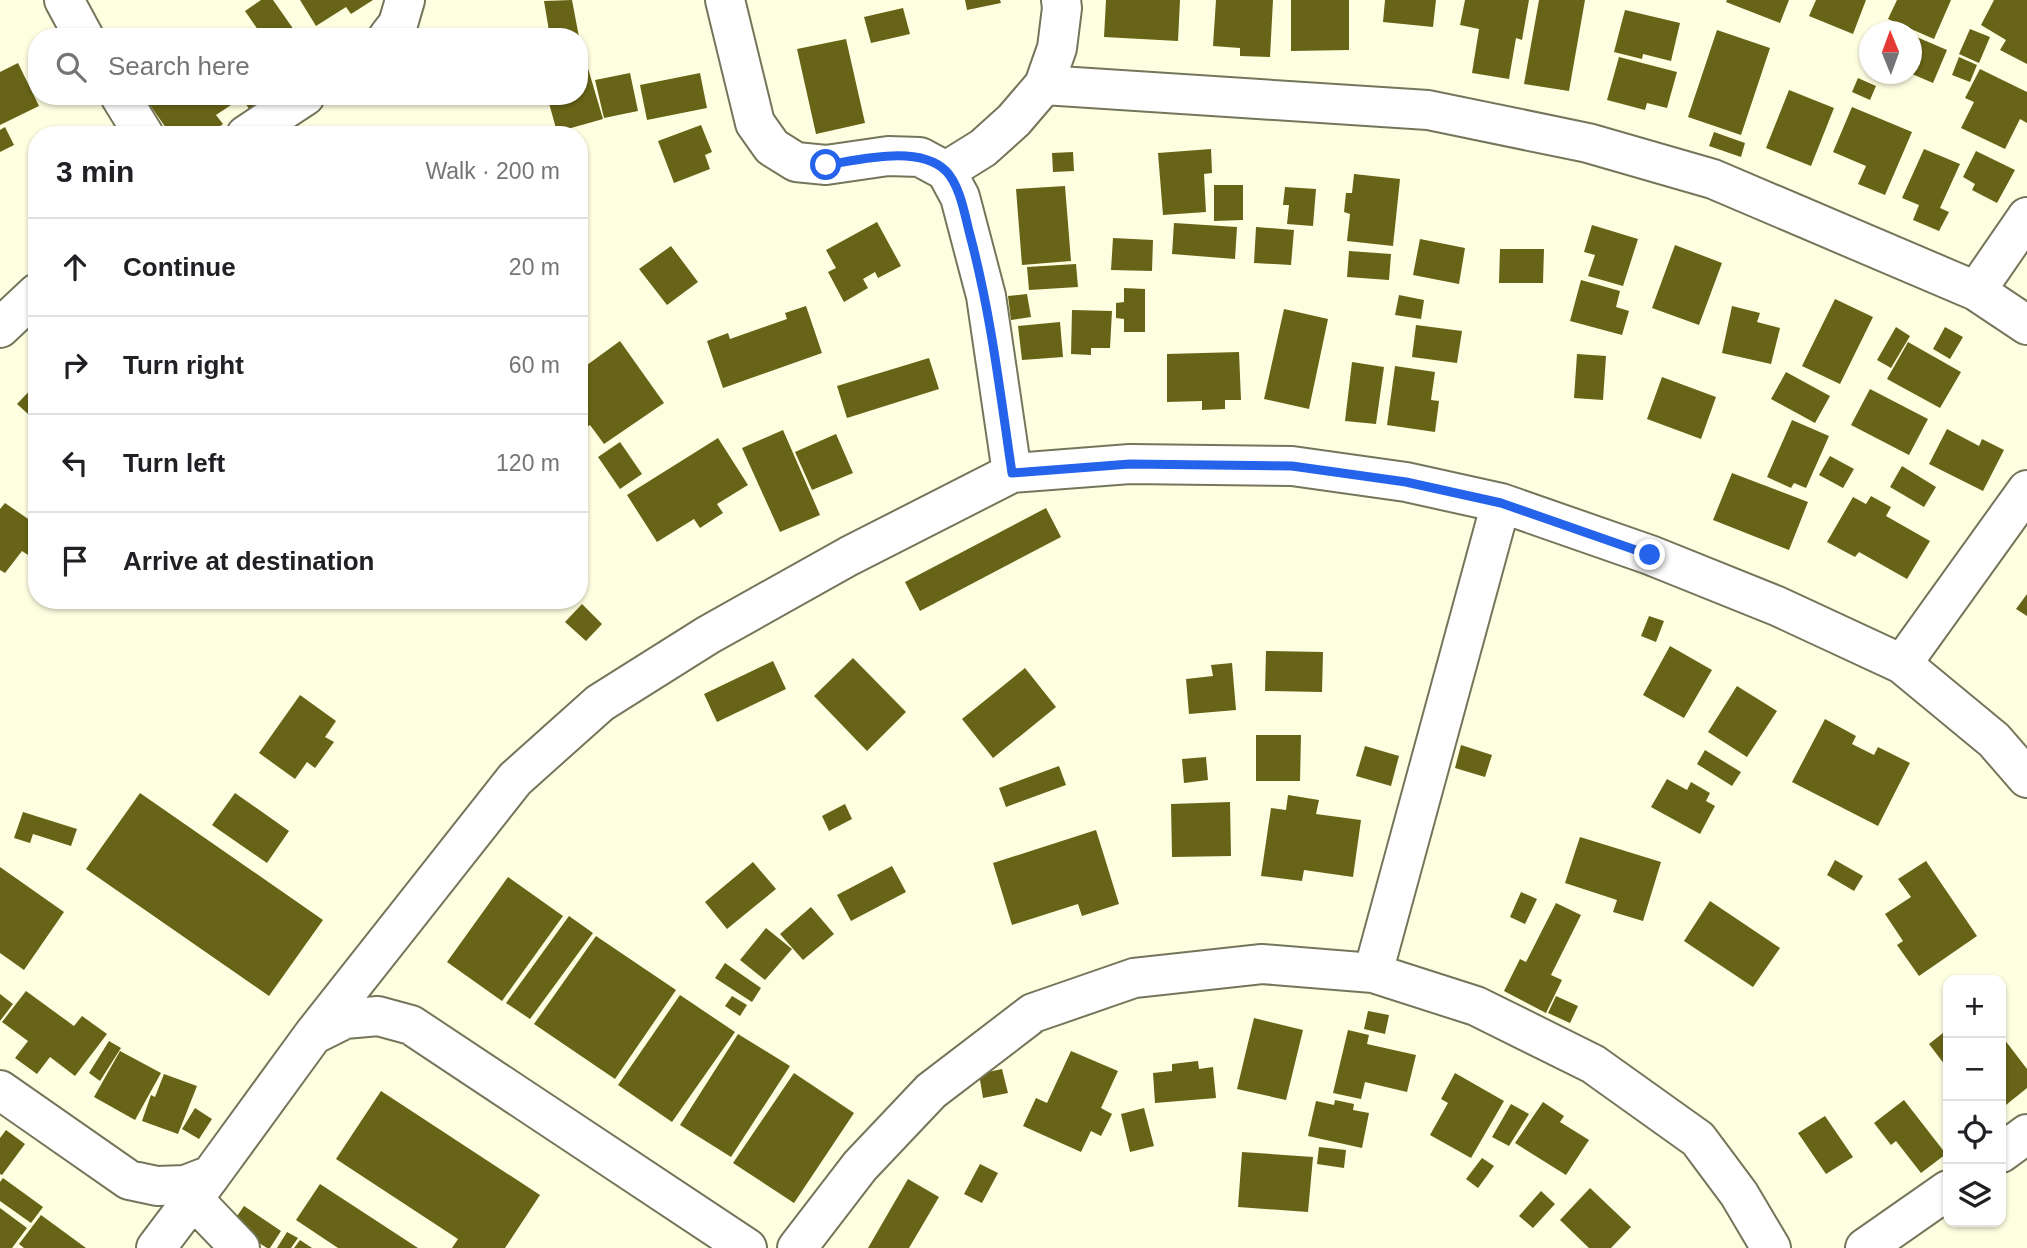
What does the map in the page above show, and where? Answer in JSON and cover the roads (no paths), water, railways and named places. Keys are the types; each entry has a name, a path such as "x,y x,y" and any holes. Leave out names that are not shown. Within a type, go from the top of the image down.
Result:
{"street":[{"path":"64,0 79,28"},
{"path":"395,28 405,0"},
{"path":"725,0 755,122 772,147 796,162 826,165 888,156 920,157 946,170 960,197 986,296 1012,473"},
{"path":"946,170 983,148 1014,120 1044,85 1057,48 1061,0"},
{"path":"1044,85 1428,110 1588,143 1713,179 1976,290 2027,325"},
{"path":"126,105 138,126"},
{"path":"260,126 291,105"},
{"path":"1976,290 2027,217"},
{"path":"0,328 28,302"},
{"path":"156,1248 313,1035 515,779 600,703 708,635 849,556 1012,473 1130,464 1292,466 1406,482 1501,503 1650,555 1777,606 1902,664 1994,740 2027,778"},
{"path":"1902,664 2027,490"},
{"path":"1373,973 1501,503"},
{"path":"797,1248 860,1166 931,1091 1032,1013 1134,978 1262,964 1373,973 1476,1006 1593,1064 1698,1139 1739,1194 1771,1248"},
{"path":"313,1035 345,1020 378,1016 411,1025 747,1248"},
{"path":"2,1096 129,1180 157,1186 202,1187"},
{"path":"2006,1149 2027,1134"},
{"path":"202,1187 240,1248"},
{"path":"1865,1248 1943,1193"}]}
